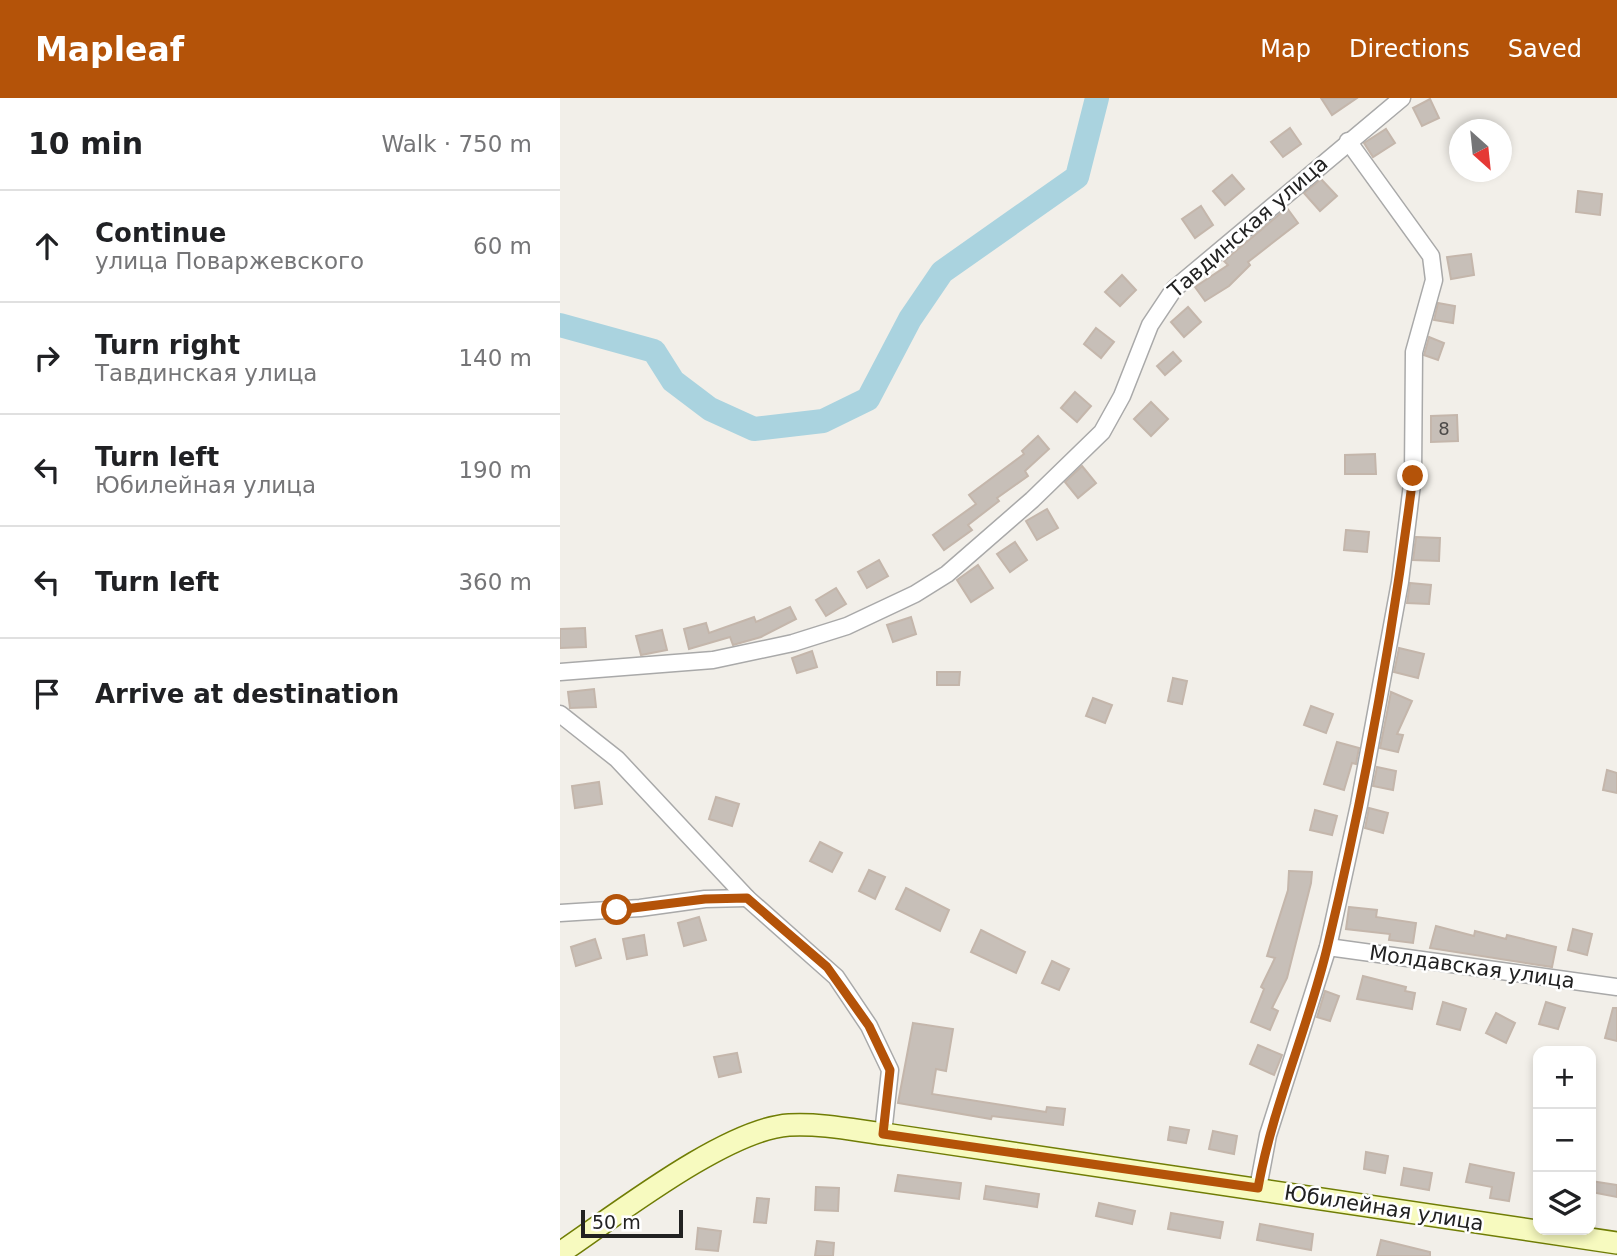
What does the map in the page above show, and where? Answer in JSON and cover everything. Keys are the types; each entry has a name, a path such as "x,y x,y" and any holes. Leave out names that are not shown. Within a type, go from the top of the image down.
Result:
{"street":[{"name":"Тавдинская улица","path":"560,672 713,660 793,643 890,607 947,574 1032,500 1102,432 1122,396 1150,325 1174,289 1402,98"},
{"path":"1258,1188 1268,1135 1328,947 1359,806 1400,582 1413,476 1414,352 1434,281 1431,256 1348,141"},
{"path":"560,714 617,760 747,898 827,967 869,1026 890,1070 883,1134"},
{"path":"560,913 640,908 705,899 747,898"},
{"name":"Молдавская улица","path":"1328,947 1616,983"},
{"name":"Юбилейная улица","path":"560,1253 713,1152 751,1133 788,1125 883,1134 1617,1243"}],"building":[{"path":"1321,98 1357,98 1332,115"},
{"path":"1430,99 1439,118 1422,126 1413,108"},
{"path":"1290,128 1301,144 1283,157 1271,142"},
{"path":"1386,129 1395,143 1373,157 1364,143"},
{"path":"1232,175 1244,189 1225,205 1213,191"},
{"path":"1321,179 1337,196 1320,211 1304,193"},
{"path":"1578,191 1602,194 1600,215 1576,212"},
{"path":"1201,206 1213,225 1195,238 1182,219"},
{"path":"1287,208 1298,223 1248,262 1250,265 1229,286 1205,301 1195,287 1228,265 1224,261"},
{"path":"1471,254 1474,275 1451,279 1447,257"},
{"path":"1122,275 1136,290 1120,306 1105,292"},
{"path":"1438,303 1455,306 1453,323 1434,320"},
{"path":"1188,307 1201,322 1184,337 1171,322"},
{"path":"1096,328 1114,342 1101,358 1084,344"},
{"path":"1429,337 1444,343 1438,360 1424,355"},
{"path":"1173,352 1181,361 1165,375 1157,366"},
{"path":"1075,392 1091,406 1077,422 1061,408"},
{"path":"1151,402 1168,419 1151,436 1134,419"},
{"path":"1457,415 1458,441 1431,442 1431,416"},
{"path":"1038,436 1049,449 1025,471 1028,476 997,498 999,501 968,525 972,530 944,550 933,535 976,504 969,495 1024,454 1022,451"},
{"path":"1375,454 1376,474 1345,474 1345,455"},
{"path":"1082,466 1096,483 1078,498 1065,482"},
{"path":"1047,509 1058,528 1037,540 1026,521"},
{"path":"1346,530 1369,532 1367,552 1344,550"},
{"path":"1416,537 1440,538 1439,561 1413,560"},
{"path":"1015,542 1027,560 1010,572 997,554"},
{"path":"879,560 888,576 867,588 858,572"},
{"path":"978,565 993,588 971,602 957,580"},
{"path":"1410,583 1431,585 1429,604 1407,603"},
{"path":"836,588 846,604 826,616 816,600"},
{"path":"790,607 796,619 761,637 733,645 730,637 689,649 684,629 706,623 709,633 754,617 756,622"},
{"path":"911,617 916,634 893,642 887,625"},
{"path":"585,628 586,647 560,648 560,629"},
{"path":"662,630 667,650 641,655 636,636"},
{"path":"1399,648 1424,654 1418,678 1394,672"},
{"path":"812,651 817,667 797,673 792,658"},
{"path":"937,672 960,672 959,685 937,685"},
{"path":"1173,678 1187,681 1182,704 1168,701"},
{"path":"594,689 596,707 570,708 568,692"},
{"path":"1391,692 1412,701 1397,734 1403,735 1398,752 1380,748"},
{"path":"1093,698 1112,705 1105,723 1086,716"},
{"path":"1311,706 1333,714 1326,733 1304,725"},
{"path":"1337,742 1359,748 1356,764 1352,763 1344,790 1324,784"},
{"path":"1377,767 1396,771 1393,790 1373,786"},
{"path":"1607,770 1617,773 1617,793 1603,790"},
{"path":"599,782 602,804 575,808 572,786"},
{"path":"716,797 739,804 732,826 709,819"},
{"path":"1369,808 1388,813 1383,833 1365,828"},
{"path":"1315,810 1337,816 1332,835 1310,830"},
{"path":"820,842 842,853 832,872 810,861"},
{"path":"869,870 885,877 875,899 859,891"},
{"path":"1289,871 1312,872 1311,883 1287,978 1272,1008 1278,1011 1270,1030 1251,1022 1264,989 1261,987 1275,958 1267,956 1288,890"},
{"path":"906,888 949,910 940,931 896,909"},
{"path":"1349,907 1377,910 1376,917 1416,923 1413,943 1389,940 1390,934 1346,929"},
{"path":"699,917 706,940 684,946 678,923"},
{"path":"1436,926 1474,936 1475,931 1506,939 1507,935 1556,947 1552,967 1430,948"},
{"path":"1573,929 1592,934 1587,955 1568,950"},
{"path":"981,930 1025,952 1016,973 971,952"},
{"path":"644,935 647,955 627,959 623,939"},
{"path":"595,939 601,958 576,966 571,947"},
{"path":"1052,961 1069,969 1059,990 1042,983"},
{"path":"1363,976 1406,987 1405,991 1415,993 1412,1009 1357,999"},
{"path":"1325,991 1339,996 1330,1021 1317,1017"},
{"path":"1443,1002 1466,1009 1460,1030 1437,1024"},
{"path":"1546,1002 1565,1008 1558,1029 1539,1024"},
{"path":"1613,1008 1617,1008 1617,1041 1605,1038"},
{"path":"1496,1013 1515,1023 1506,1043 1486,1033"},
{"path":"913,1023 953,1029 946,1071 936,1069 932,1094 1046,1112 1047,1107 1065,1109 1063,1125 992,1116 991,1119 898,1103"},
{"path":"1258,1045 1282,1055 1274,1075 1250,1064"},
{"path":"737,1053 741,1072 719,1077 714,1057"},
{"path":"1170,1127 1189,1130 1186,1143 1168,1140"},
{"path":"1213,1131 1237,1136 1234,1154 1209,1149"},
{"path":"1366,1152 1388,1156 1385,1173 1364,1169"},
{"path":"1470,1164 1514,1173 1509,1201 1490,1198 1492,1187 1466,1182"},
{"path":"1404,1168 1432,1173 1429,1190 1401,1185"},
{"path":"898,1175 961,1183 959,1199 895,1191"},
{"path":"1596,1182 1617,1185 1617,1197 1596,1193"},
{"path":"986,1186 1039,1194 1037,1207 984,1199"},
{"path":"816,1187 839,1188 838,1211 815,1210"},
{"path":"757,1198 769,1199 766,1223 754,1222"},
{"path":"1099,1203 1135,1211 1132,1224 1096,1216"},
{"path":"1171,1213 1223,1222 1220,1238 1168,1229"},
{"path":"1260,1224 1313,1234 1311,1250 1257,1240"},
{"path":"698,1228 721,1231 718,1251 696,1249"},
{"path":"1381,1240 1430,1252 1430,1256 1377,1256"},
{"path":"817,1241 834,1243 833,1256 815,1256"}],"waterway":[{"path":"560,325 654,351 673,381 710,409 754,429 823,421 868,399 910,319 942,272 1077,177 1097,98"}],"route":[{"path":"617,910 705,899 747,898 827,967 869,1026 890,1070 883,1134 1258,1188 1268,1135 1328,947 1359,806 1400,582 1413,476"}]}
